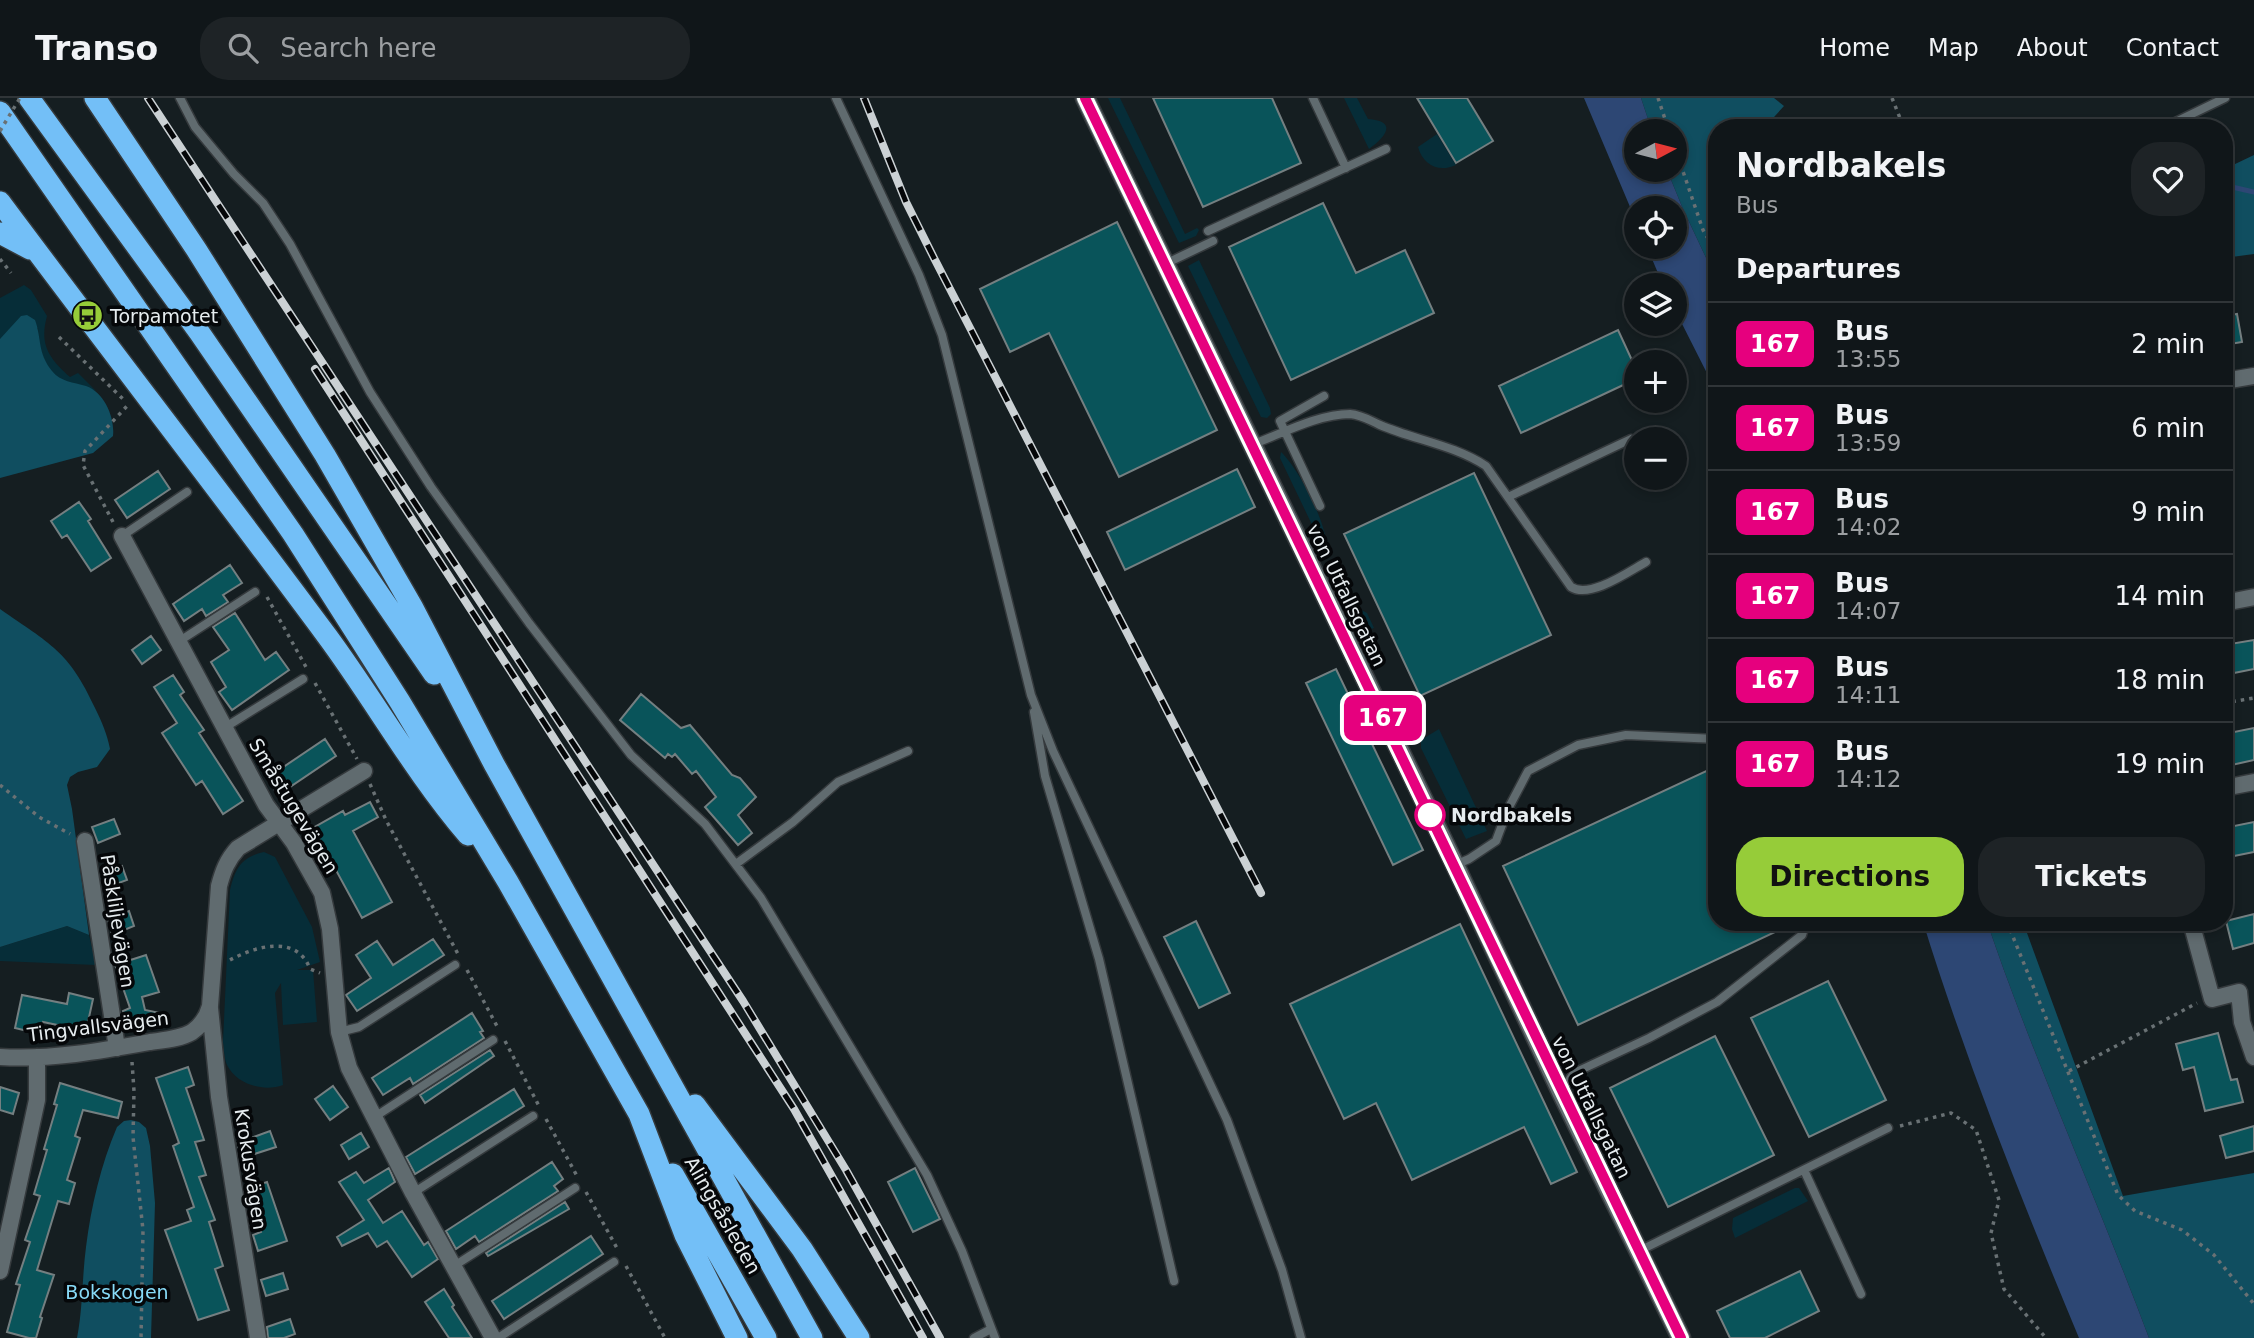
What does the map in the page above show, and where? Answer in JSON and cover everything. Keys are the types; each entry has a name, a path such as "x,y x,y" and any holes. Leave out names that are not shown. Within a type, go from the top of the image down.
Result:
{"highway":[{"path":"29,98 199,332 485,748"},
{"path":"95,98 196,249 326,455 413,608 485,748 812,1338"},
{"path":"0,112 293,534 400,702 508,882 639,1114 685,1235 737,1338"},
{"path":"0,202 344,659 439,802 508,882"},
{"path":"0,233 41,256"},
{"path":"648,1043 802,1249 859,1338"},
{"name":"Alingsåsleden","path":"639,1114 766,1338"}],"street":[{"name":"von Utfallsgatan","path":"1085,98 1681,1338"},
{"path":"2233,380 2254,376"},
{"name":"Småstugevägen","path":"121,536 265,805 294,843 322,893 330,929 339,1032 349,1068 413,1193 496,1338"},
{"path":"2233,601 2254,597"},
{"path":"210,1006 219,886 224,868 238,848 364,771"},
{"path":"2233,787 2254,782"},
{"name":"Påskliljevägen","path":"85,841 124,1047"},
{"path":"2193,931 2212,999 2247,990 2242,1022 2254,1057"},
{"name":"Tingvallsvägen","path":"0,1057 37,1057 124,1047 183,1036 202,1022 210,1006"},
{"name":"Krokusvägen","path":"210,1006 212,1045 224,1134 258,1338"},
{"path":"0,1270 37,1100 37,1057"}],"lane":[{"path":"180,98 195,127 262,203 290,244 370,392 431,487 529,623 631,755 705,824 761,898 927,1175 962,1251 993,1334 974,1338"},
{"path":"836,98 919,275 942,335 1031,695 1048,788 1099,959 1174,1281"},
{"path":"1313,98 1346,168"},
{"path":"2182,119 2225,98"},
{"path":"1208,231 1386,149"},
{"path":"1165,264 1213,241"},
{"path":"1320,506 1280,421 1324,396"},
{"path":"1251,445 1284,430 1336,415 1361,415 1379,425 1470,455 1486,466 1576,591 1593,590 1646,562"},
{"path":"1508,497 1624,442"},
{"path":"121,536 187,492"},
{"path":"178,642 258,590"},
{"path":"224,728 303,679"},
{"path":"1031,695 1053,751 1227,1120 1282,1270 1301,1338"},
{"path":"1455,865 1496,841 1508,809 1528,771 1578,745 1626,735 1708,739"},
{"path":"736,864 793,822 838,782 908,751"},
{"path":"1561,1092 1574,1073 1717,1002 1802,935 1803,931"},
{"path":"339,1032 359,1027 455,965"},
{"path":"373,1118 493,1040"},
{"path":"413,1193 533,1116"},
{"path":"1639,1251 1888,1128"},
{"path":"1804,1170 1861,1294"},
{"path":"454,1266 575,1188"},
{"path":"496,1338 614,1262"}],"path":[{"path":"0,131 20,98"},
{"path":"1658,98 1665,119"},
{"path":"1892,98 1900,119"},
{"path":"1687,182 1708,239"},
{"path":"0,259 11,273"},
{"path":"59,337 136,415"},
{"path":"121,536 99,498 82,458 85,451 133,400"},
{"path":"258,590 364,771 386,820 665,1338"},
{"path":"2233,702 2254,698"},
{"path":"0,785 39,817 85,841"},
{"path":"2010,931 2118,1195 2135,1211 2182,1230 2214,1255 2254,1304"},
{"path":"213,970 238,956 271,946 296,949 310,970 315,973 333,973"},
{"path":"2069,1071 2189,1006 2212,999"},
{"path":"124,1047 134,1091 133,1136 143,1230 141,1338"},
{"path":"1888,1128 1951,1113 1976,1130 1999,1200 1991,1233 2004,1289 2046,1338"}],"shaded area":[{"path":"1108,98 1120,98 1185,234 1197,228 1199,230 1196,236 1179,243"},
{"path":"1344,98 1357,98 1368,119 1377,120 1386,126 1384,135 1369,149"},
{"path":"1584,98 1641,98 1648,119 1624,119 1624,182 1672,182 1678,196 1625,196"},
{"path":"1437,134 1456,165 1438,168 1428,163 1420,153 1418,147"},
{"path":"1687,217 1708,262 1708,375 1687,334 1687,273 1658,273 1652,259 1687,259"},
{"path":"1199,260 1270,408 1271,414 1267,418 1261,417 1188,266"},
{"path":"24,285 31,290 47,316 44,335 51,357 70,377 78,373 96,391 69,383 54,374 42,353 38,328 0,339 0,298"},
{"path":"1281,452 1297,472 1313,501 1324,531 1327,556 1280,458"},
{"path":"1358,608 1367,613 1374,628 1365,631 1355,611"},
{"path":"1439,729 1487,831 1466,839 1421,748 1421,740"},
{"path":"264,852 275,857 312,927 320,962 297,970 313,970 317,1022 283,1025 281,983 275,993 283,1085 268,1088 244,1082 231,1072 226,1062 223,1042 230,890 240,865 250,857"},
{"path":"67,926 89,935 96,965 0,961 0,947"},
{"path":"1926,931 1990,931 2025,1027 2149,1338 2079,1338 1996,1132"},
{"path":"1799,1188 1808,1201 1735,1238 1733,1218"}],"green space":[{"path":"1641,98 1774,98 1784,106 1772,119 1708,119 1708,262 1687,217 1687,196 1678,196 1672,182 1687,182 1687,119 1648,119"},
{"path":"2254,155 2254,254 2233,257 2233,165"},
{"path":"27,315 35,320 42,352 52,371 63,380 86,386 99,394 110,414 113,436 93,453 0,478 0,339 21,316"},
{"path":"0,609 45,641 67,661 86,689 104,728 110,749 97,767 78,772 70,777 67,785 89,935 67,926 0,947"},
{"path":"1990,931 2026,931 2123,1196 2254,1173 2254,1338 2149,1338"},
{"name":"Bokskogen","path":"131,1120 146,1128 150,1146 155,1203 151,1338 77,1338 86,1247 97,1186 117,1127 124,1121"}],"building":[{"path":"1153,98 1272,98 1301,163 1203,207"},
{"path":"1417,98 1467,98 1493,141 1456,163"},
{"path":"1323,203 1356,273 1405,250 1434,313 1291,380 1229,247"},
{"path":"1117,222 1217,430 1119,477 1049,333 1010,352 980,289"},
{"path":"2237,314 2242,342 2233,344 2233,315"},
{"path":"1618,330 1627,350 1624,350 1624,385 1521,433 1499,386"},
{"path":"1237,469 1255,507 1125,570 1107,532"},
{"path":"158,471 170,489 127,518 115,500"},
{"path":"1474,473 1551,635 1420,696 1344,534"},
{"path":"79,502 111,558 91,571 67,535 62,538 51,521"},
{"path":"230,565 242,583 223,595 228,602 206,616 202,609 184,621 173,604"},
{"path":"235,613 265,660 276,652 289,670 232,710 219,692 226,687 211,662 229,650 213,627"},
{"path":"151,636 161,650 142,664 132,650"},
{"path":"2254,640 2254,669 2233,673 2233,644"},
{"path":"1336,669 1423,850 1393,865 1306,683"},
{"path":"173,675 184,692 180,695 204,730 199,733 243,801 223,814 202,781 196,785 162,733 177,723 154,687"},
{"path":"641,694 681,728 690,725 732,775 740,778 756,797 738,815 752,833 738,845 705,807 716,797 696,771 692,774 675,754 672,757 668,754 665,758 620,720"},
{"path":"2254,728 2254,760 2233,765 2233,732"},
{"path":"325,739 336,756 278,795 267,778"},
{"path":"1708,770 1708,931 1777,931 1578,1025 1503,866"},
{"path":"370,802 378,817 353,831 392,902 362,918 313,828 343,811 345,815"},
{"path":"114,819 120,834 98,843 92,827"},
{"path":"2254,822 2254,852 2233,856 2233,826"},
{"path":"122,866 127,880 105,888 101,873"},
{"path":"129,911 134,926 112,935 108,919"},
{"path":"2254,914 2254,943 2233,949 2228,931 2233,931 2233,919"},
{"path":"1196,921 1230,993 1199,1008 1164,937"},
{"path":"1460,924 1577,1172 1551,1184 1524,1127 1412,1180 1376,1103 1344,1119 1290,1004"},
{"path":"433,939 444,955 357,1011 346,995 371,978 356,955 377,941 393,965"},
{"path":"146,955 159,992 142,997 145,1010 160,1013 143,1020 138,1033 135,1023 128,1025 123,1011 130,1008 115,965"},
{"path":"1828,981 1886,1100 1809,1137 1751,1018"},
{"path":"69,993 93,999 86,1031 43,1022 40,1034 15,1028 22,995 67,1004"},
{"path":"472,1013 483,1031 480,1032 484,1038 413,1084 410,1078 383,1095 372,1078"},
{"path":"2218,1033 2231,1080 2237,1079 2243,1102 2205,1111 2194,1067 2183,1070 2176,1044"},
{"path":"1715,1036 1774,1155 1668,1207 1610,1088"},
{"path":"490,1050 494,1056 425,1103 420,1095"},
{"path":"188,1067 194,1085 186,1088 204,1140 195,1142 206,1175 199,1177 215,1220 209,1222 223,1266 215,1269 229,1310 198,1320 165,1230 191,1221 187,1210 194,1207 173,1146 179,1143 156,1078"},
{"path":"60,1083 122,1102 118,1118 83,1110 75,1136 80,1138 67,1180 75,1183 69,1204 58,1201 37,1270 54,1275 36,1338 29,1338 7,1332 20,1285 16,1284 30,1242 25,1240 40,1196 34,1194 47,1150 44,1149 57,1105 54,1104"},
{"path":"333,1086 348,1107 330,1120 315,1099"},
{"path":"0,1087 19,1093 13,1114 0,1110"},
{"path":"514,1089 524,1106 415,1174 406,1157"},
{"path":"2254,1126 2254,1151 2226,1158 2220,1136"},
{"path":"270,1131 276,1147 242,1158 237,1143"},
{"path":"361,1133 369,1147 349,1159 341,1145"},
{"path":"552,1162 563,1179 554,1186 558,1191 479,1242 475,1236 456,1249 446,1231"},
{"path":"389,1168 395,1182 368,1200 383,1223 402,1211 424,1245 428,1242 438,1259 412,1277 387,1241 377,1247 368,1233 342,1246 337,1237 364,1220 339,1182 356,1172 364,1183"},
{"path":"915,1168 940,1219 913,1232 888,1182"},
{"path":"267,1182 287,1241 258,1251 253,1235 261,1232 246,1189"},
{"path":"565,1202 569,1209 488,1256 486,1253"},
{"path":"591,1236 603,1254 504,1319 492,1301"},
{"path":"1800,1271 1819,1311 1765,1338 1730,1338 1717,1311"},
{"path":"283,1273 288,1289 266,1296 261,1280"},
{"path":"444,1289 472,1338 449,1338 425,1302"},
{"path":"290,1319 295,1334 284,1338 268,1338 267,1327"}],"waterway":[{"path":"2233,187 2254,192"}],"railway":[{"path":"148,98 743,1001 846,1170 940,1338"},
{"path":"864,98 906,202 1261,893"},
{"path":"315,369 794,1109 923,1338"}],"bus line":[{"name":"167","path":"1085,98 1681,1338"}],"place":[{"name":"Torpamotet","path":"87,316"},
{"name":"Nordbakels","path":"1430,815"}]}
